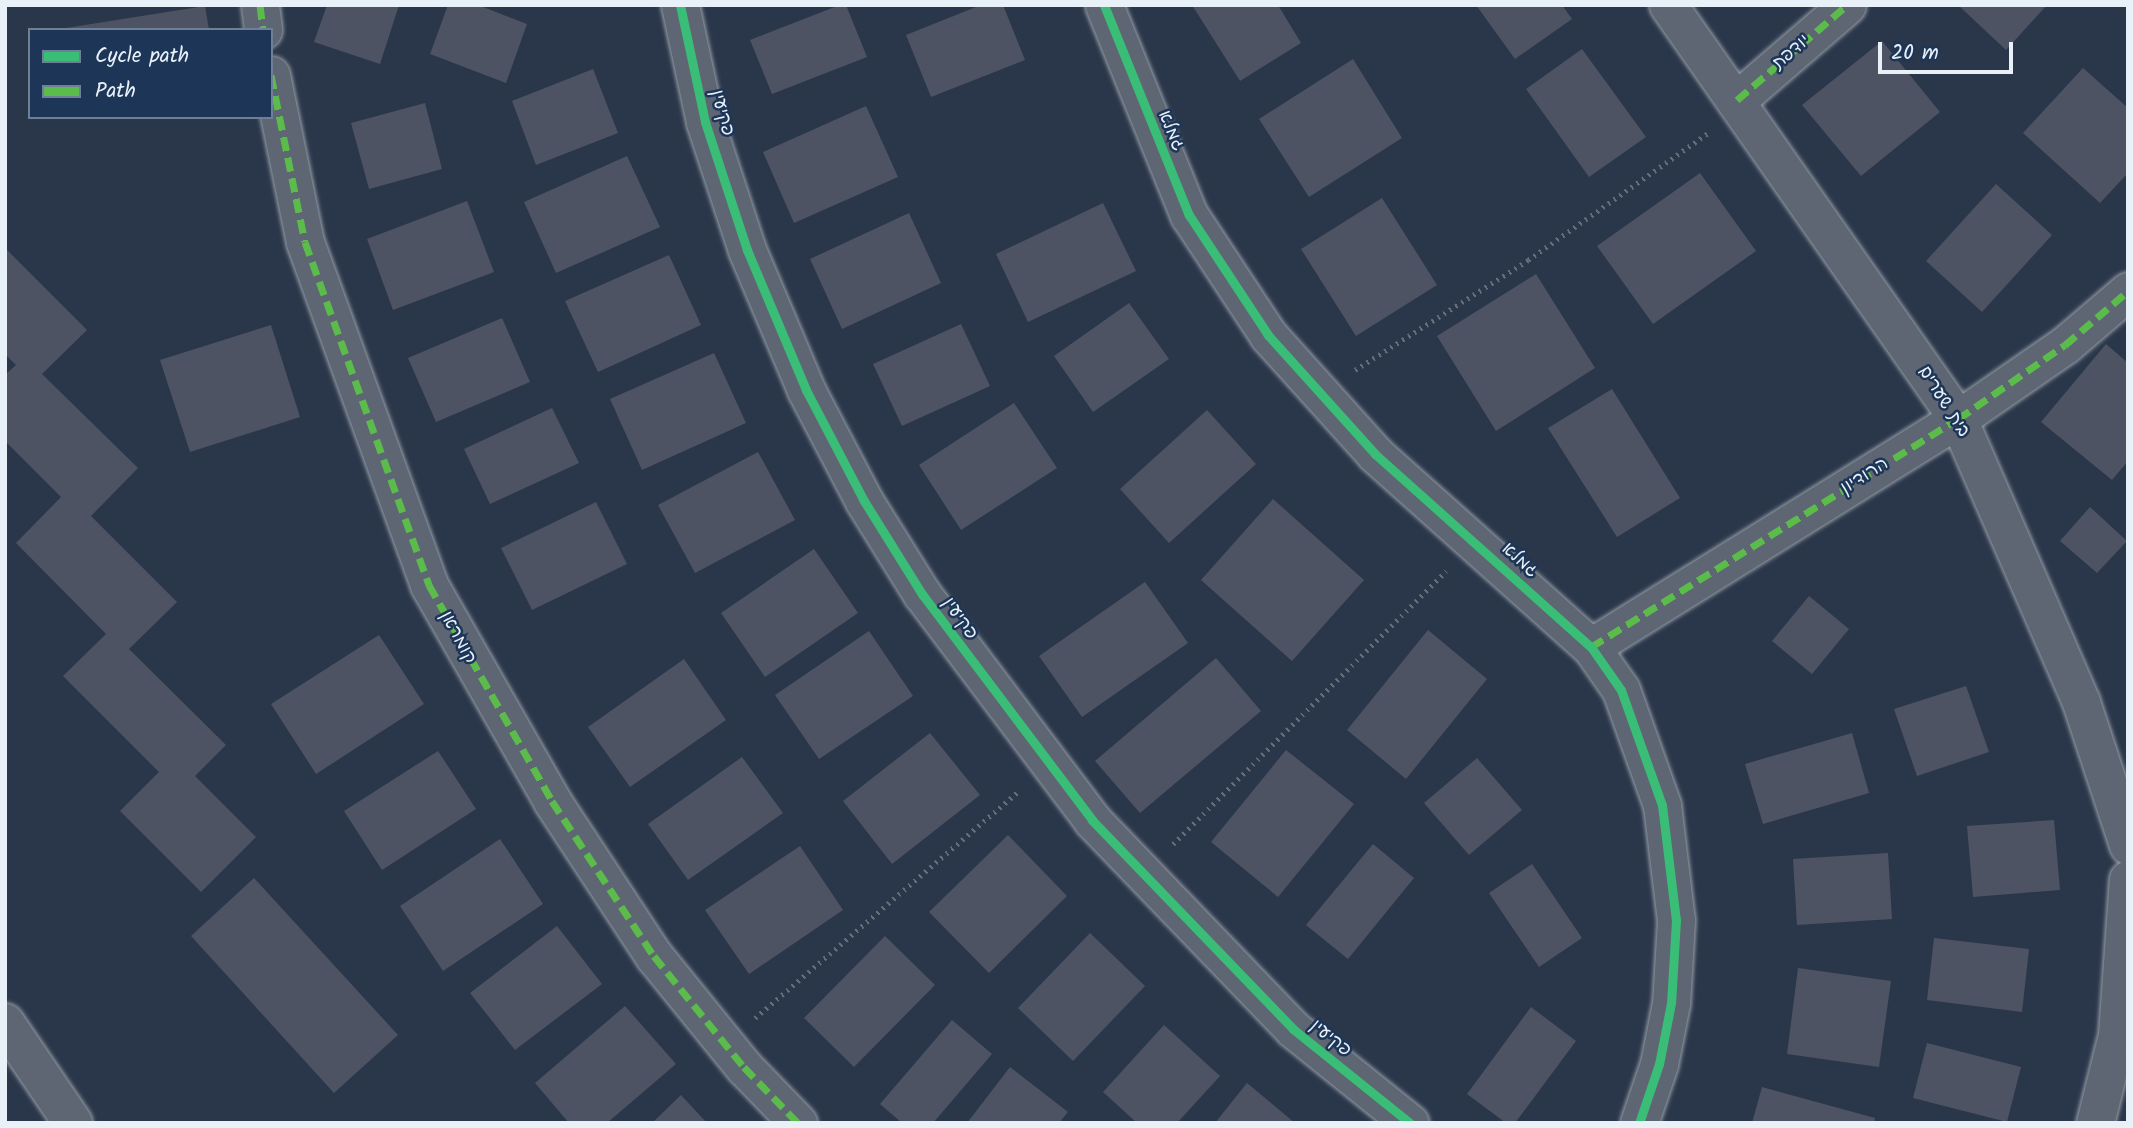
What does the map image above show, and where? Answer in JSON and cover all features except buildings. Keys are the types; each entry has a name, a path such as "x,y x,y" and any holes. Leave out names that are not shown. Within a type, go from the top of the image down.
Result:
{"main road":[{"path":"5,1023 74,1123"}],"street":[{"path":"260,5 264,28"},
{"name":"פקיעין","path":"680,5 705,122 726,186 806,390 864,501 922,594 1049,766 1143,875 1293,1029 1410,1123"},
{"name":"גמלא","path":"1104,5 1139,98 1189,215 1227,278 1317,394 1474,542 1591,647 1621,690 1645,747 1671,856 1676,920 1671,1003 1659,1065 1639,1123"},
{"name":"גמלא","path":"1121,5 1139,98"},
{"name":"בית שערים","path":"1668,5 1740,104 1958,419 2081,702 2128,845"},
{"name":"יודפת","path":"1740,104 1847,5"},
{"name":"קומראן","path":"273,85 305,242 344,363 429,585 552,802 654,956 725,1044 798,1123"},
{"name":"הרודיון","path":"1591,647 1958,419 2064,345 2128,291"},
{"path":"2095,1123 2117,1035 2128,878"}],"path":[{"path":"1317,394 1528,260 1740,104"},
{"path":"1143,875 1474,542"},
{"path":"725,1044 1049,766"}],"marked path":[{"path":"260,5 263,28"},
{"path":"1737,100 1847,5"},
{"path":"273,85 305,242 429,585 552,801 654,956 744,1067 798,1123"},
{"path":"1591,647 1958,419 2065,345 2128,291"}],"cycle path":[{"path":"680,5 705,122 747,250 806,390 864,501 922,594 1092,820 1293,1029 1410,1123"},
{"path":"1104,5 1189,215 1268,335 1375,454 1591,647 1621,690 1662,805 1676,920 1671,1003 1659,1064 1639,1123"}]}
